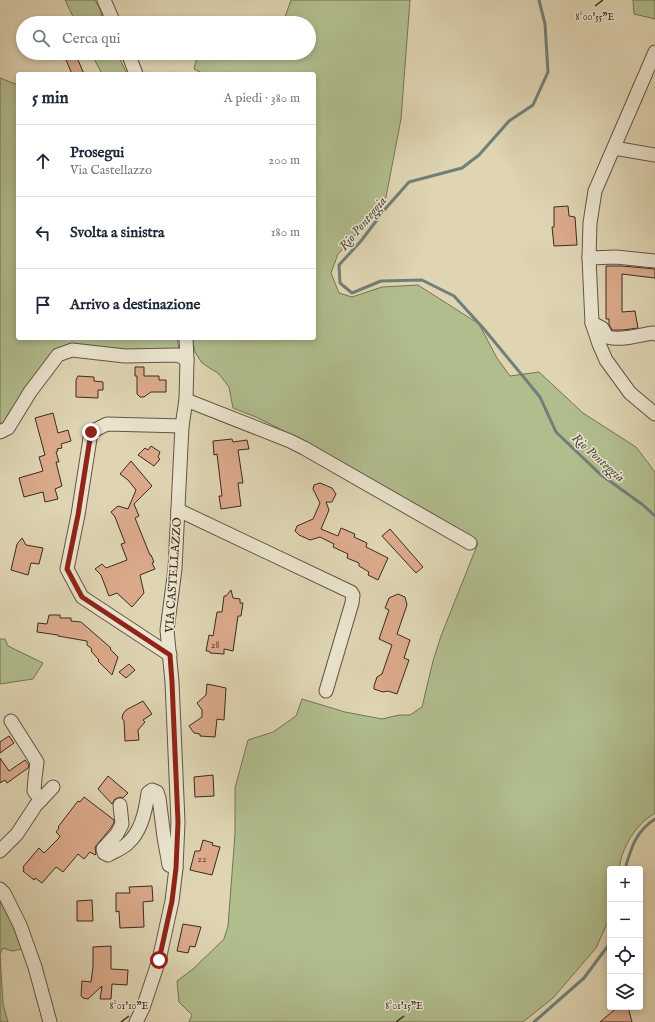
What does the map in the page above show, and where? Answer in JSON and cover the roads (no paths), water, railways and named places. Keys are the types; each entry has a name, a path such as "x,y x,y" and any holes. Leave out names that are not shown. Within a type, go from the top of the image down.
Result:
{"street":[{"path":"104,0 111,16"},
{"path":"655,52 595,191 590,223 589,258 592,319 601,349 614,373 630,393 655,414"},
{"path":"131,60 135,72"},
{"path":"614,148 655,155"},
{"path":"589,258 616,257 655,261"},
{"path":"592,319 602,328 607,337 611,338 655,334"},
{"name":"VIA CASTELLAZZO","path":"136,1022 143,1008 159,960 172,901 176,868 178,822 172,682 167,630 175,569 182,426 186,400 188,360 186,340"},
{"path":"0,432 8,428 30,392 58,355 72,350 125,356 178,355 188,360"},
{"path":"186,400 290,441 304,448 470,543"},
{"path":"170,655 82,597 67,569 78,515 91,432 107,424 182,426"},
{"path":"178,510 351,592 353,595 352,603 326,691"},
{"path":"11,721 38,762 34,778 34,791 41,800"},
{"path":"0,851 16,834 32,810 54,787"},
{"path":"120,805 122,824 117,834 102,849 104,853 108,855 121,849 130,842 141,824 148,793 152,790 157,792 159,798 169,865 176,868"},
{"path":"0,889 4,893 20,925 36,967 50,1022"}],"waterway":[{"name":"Rio Ponteggia","path":"539,0 545,24 548,72 533,105 509,121 479,155 462,168 409,182 386,208 361,241 339,265 340,283 352,293 381,281 422,280 454,296 484,329 540,397 556,432 600,474 643,505 655,516"},
{"path":"626,866 635,841 643,829 655,819"},
{"path":"534,1022 584,978 607,947"}]}
